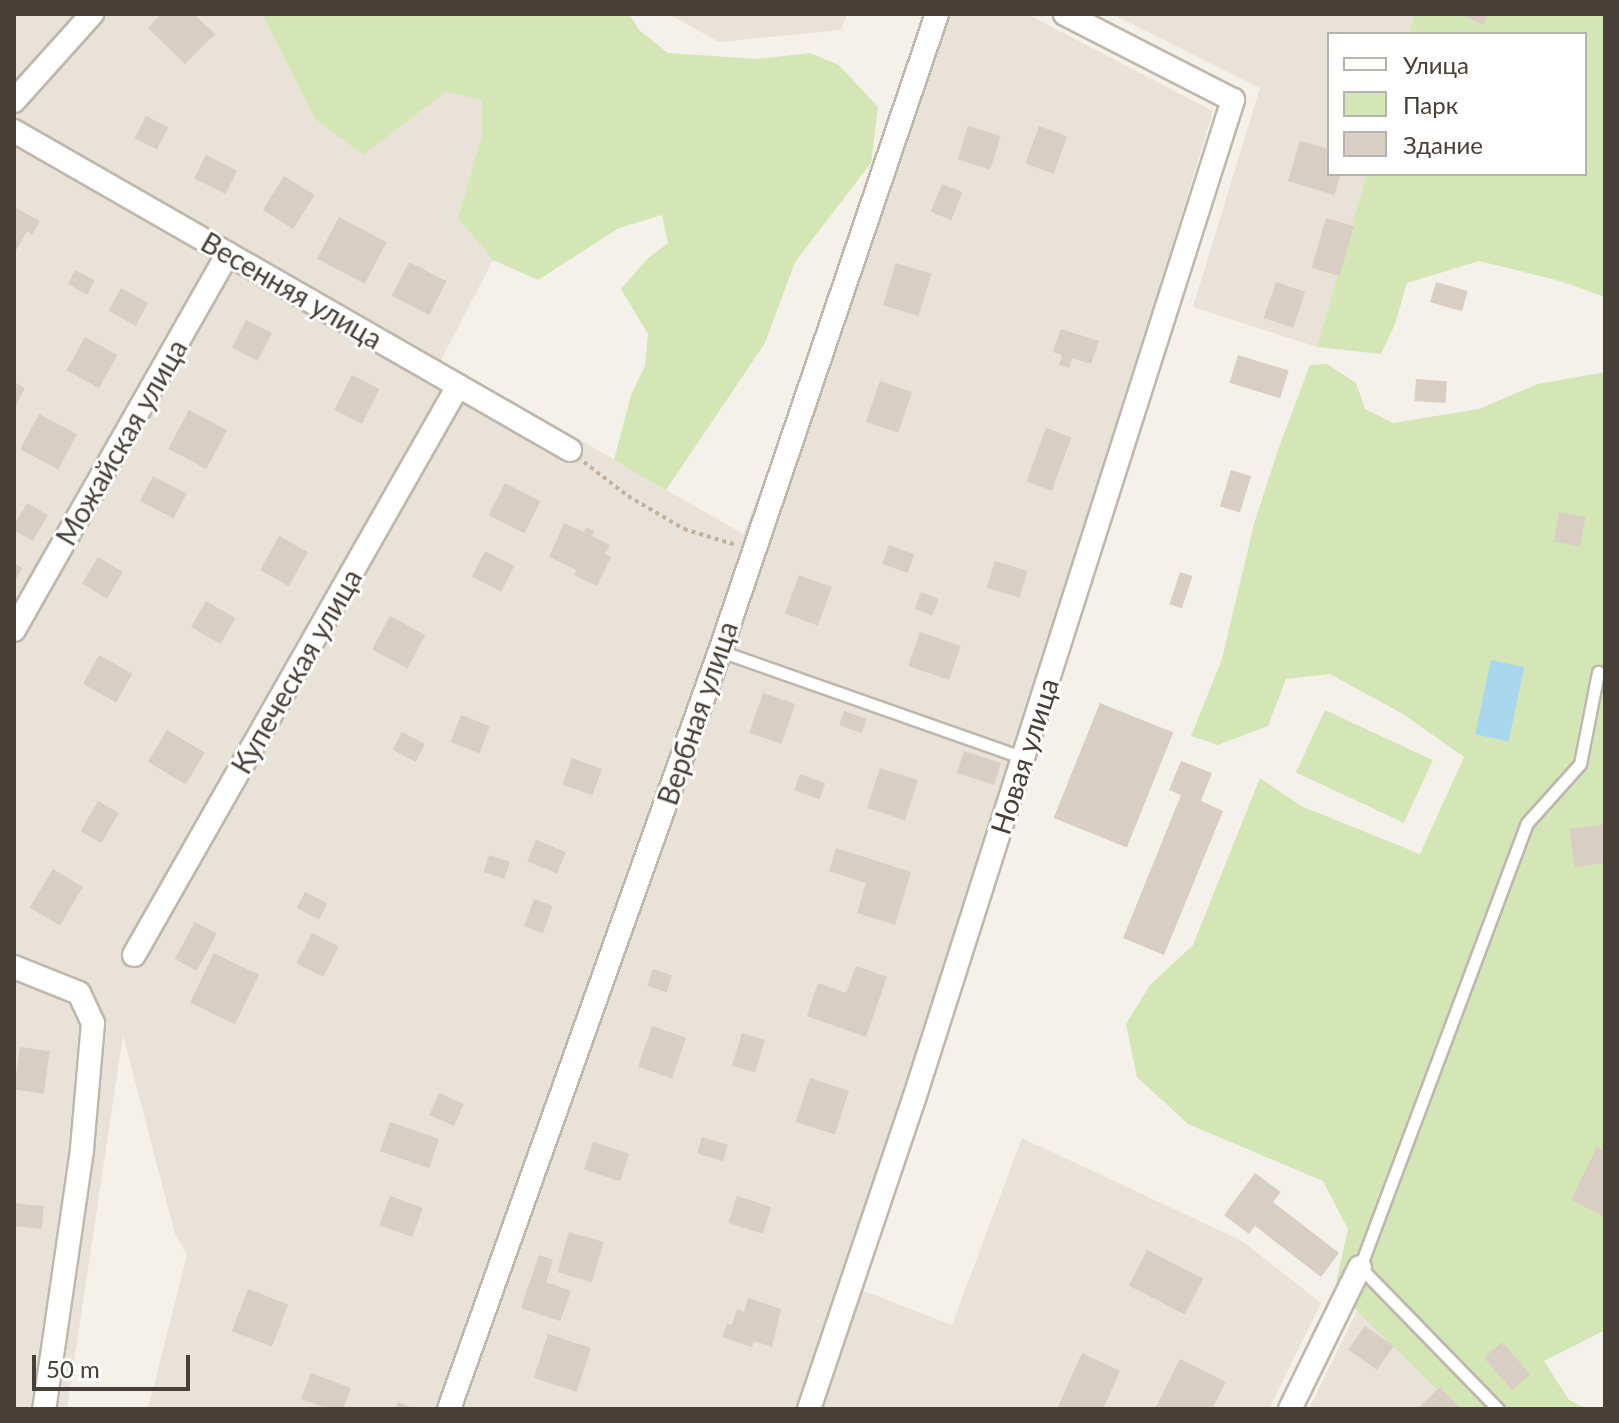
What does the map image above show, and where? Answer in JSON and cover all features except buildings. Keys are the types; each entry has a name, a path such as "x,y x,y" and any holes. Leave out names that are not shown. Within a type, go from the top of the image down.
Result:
{"street":[{"path":"14,101 92,14"},
{"name":"Вербная улица","path":"449,1409 720,651 937,14"},
{"name":"Новая улица","path":"809,1409 1024,758 1233,100 1065,14"},
{"name":"Весенняя улица","path":"14,131 570,450"},
{"name":"Можайская улица","path":"14,630 228,254"},
{"name":"Купеческая улица","path":"134,955 458,386"},
{"path":"14,967 79,993 93,1023 82,1150 44,1409"},
{"path":"1290,1409 1360,1267"}],"lane":[{"path":"720,651 1024,758"},
{"path":"1498,1409 1360,1267 1527,823 1580,764 1598,672"}],"path":[{"path":"570,450 600,477 684,529 712,540 755,548"}],"shaded area":[{"path":"14,14 262,14 315,119 363,155 446,92 483,100 482,135 458,218 493,260 441,360 743,534 951,14 1027,14 1213,111 1010,778 797,1409 148,1409 187,1255 175,1234 123,1035 67,1409 14,1409"},
{"path":"669,14 847,14 841,30 719,42"},
{"path":"1112,14 1414,14 1410,32 1327,32 1327,176 1366,176 1317,347 1193,307 1260,88"},
{"path":"1022,1138 1242,1241 1321,1303 1269,1409 812,1409 856,1288 952,1325"},
{"path":"1357,1311 1456,1409 1309,1409"}],"green space":[{"path":"262,14 629,14 639,30 668,53 758,59 810,53 839,65 878,107 871,163 795,262 765,343 666,490 614,460 631,395 645,366 648,334 621,289 647,259 668,243 662,215 619,228 538,280 493,260 458,218 482,135 482,100 446,92 363,155 315,119"},
{"path":"1414,14 1605,14 1605,297 1560,281 1479,261 1407,283 1395,324 1381,354 1317,347 1366,176 1587,176 1587,32 1410,32"},
{"path":"1327,364 1356,383 1365,409 1393,423 1479,409 1538,384 1605,372 1605,1330 1544,1361 1569,1400 1587,1409 1456,1409 1357,1311 1336,1283 1348,1229 1323,1181 1188,1124 1137,1077 1126,1024 1150,985 1193,945 1260,778 1301,806 1420,854 1464,757 1403,714 1330,674 1286,679 1268,726 1218,745 1191,736 1222,659 1254,524 1278,450 1310,365"},
{"path":"1325,710 1433,760 1404,823 1296,773"}],"water":[{"path":"1491,660 1524,667 1508,741 1475,734"}]}
